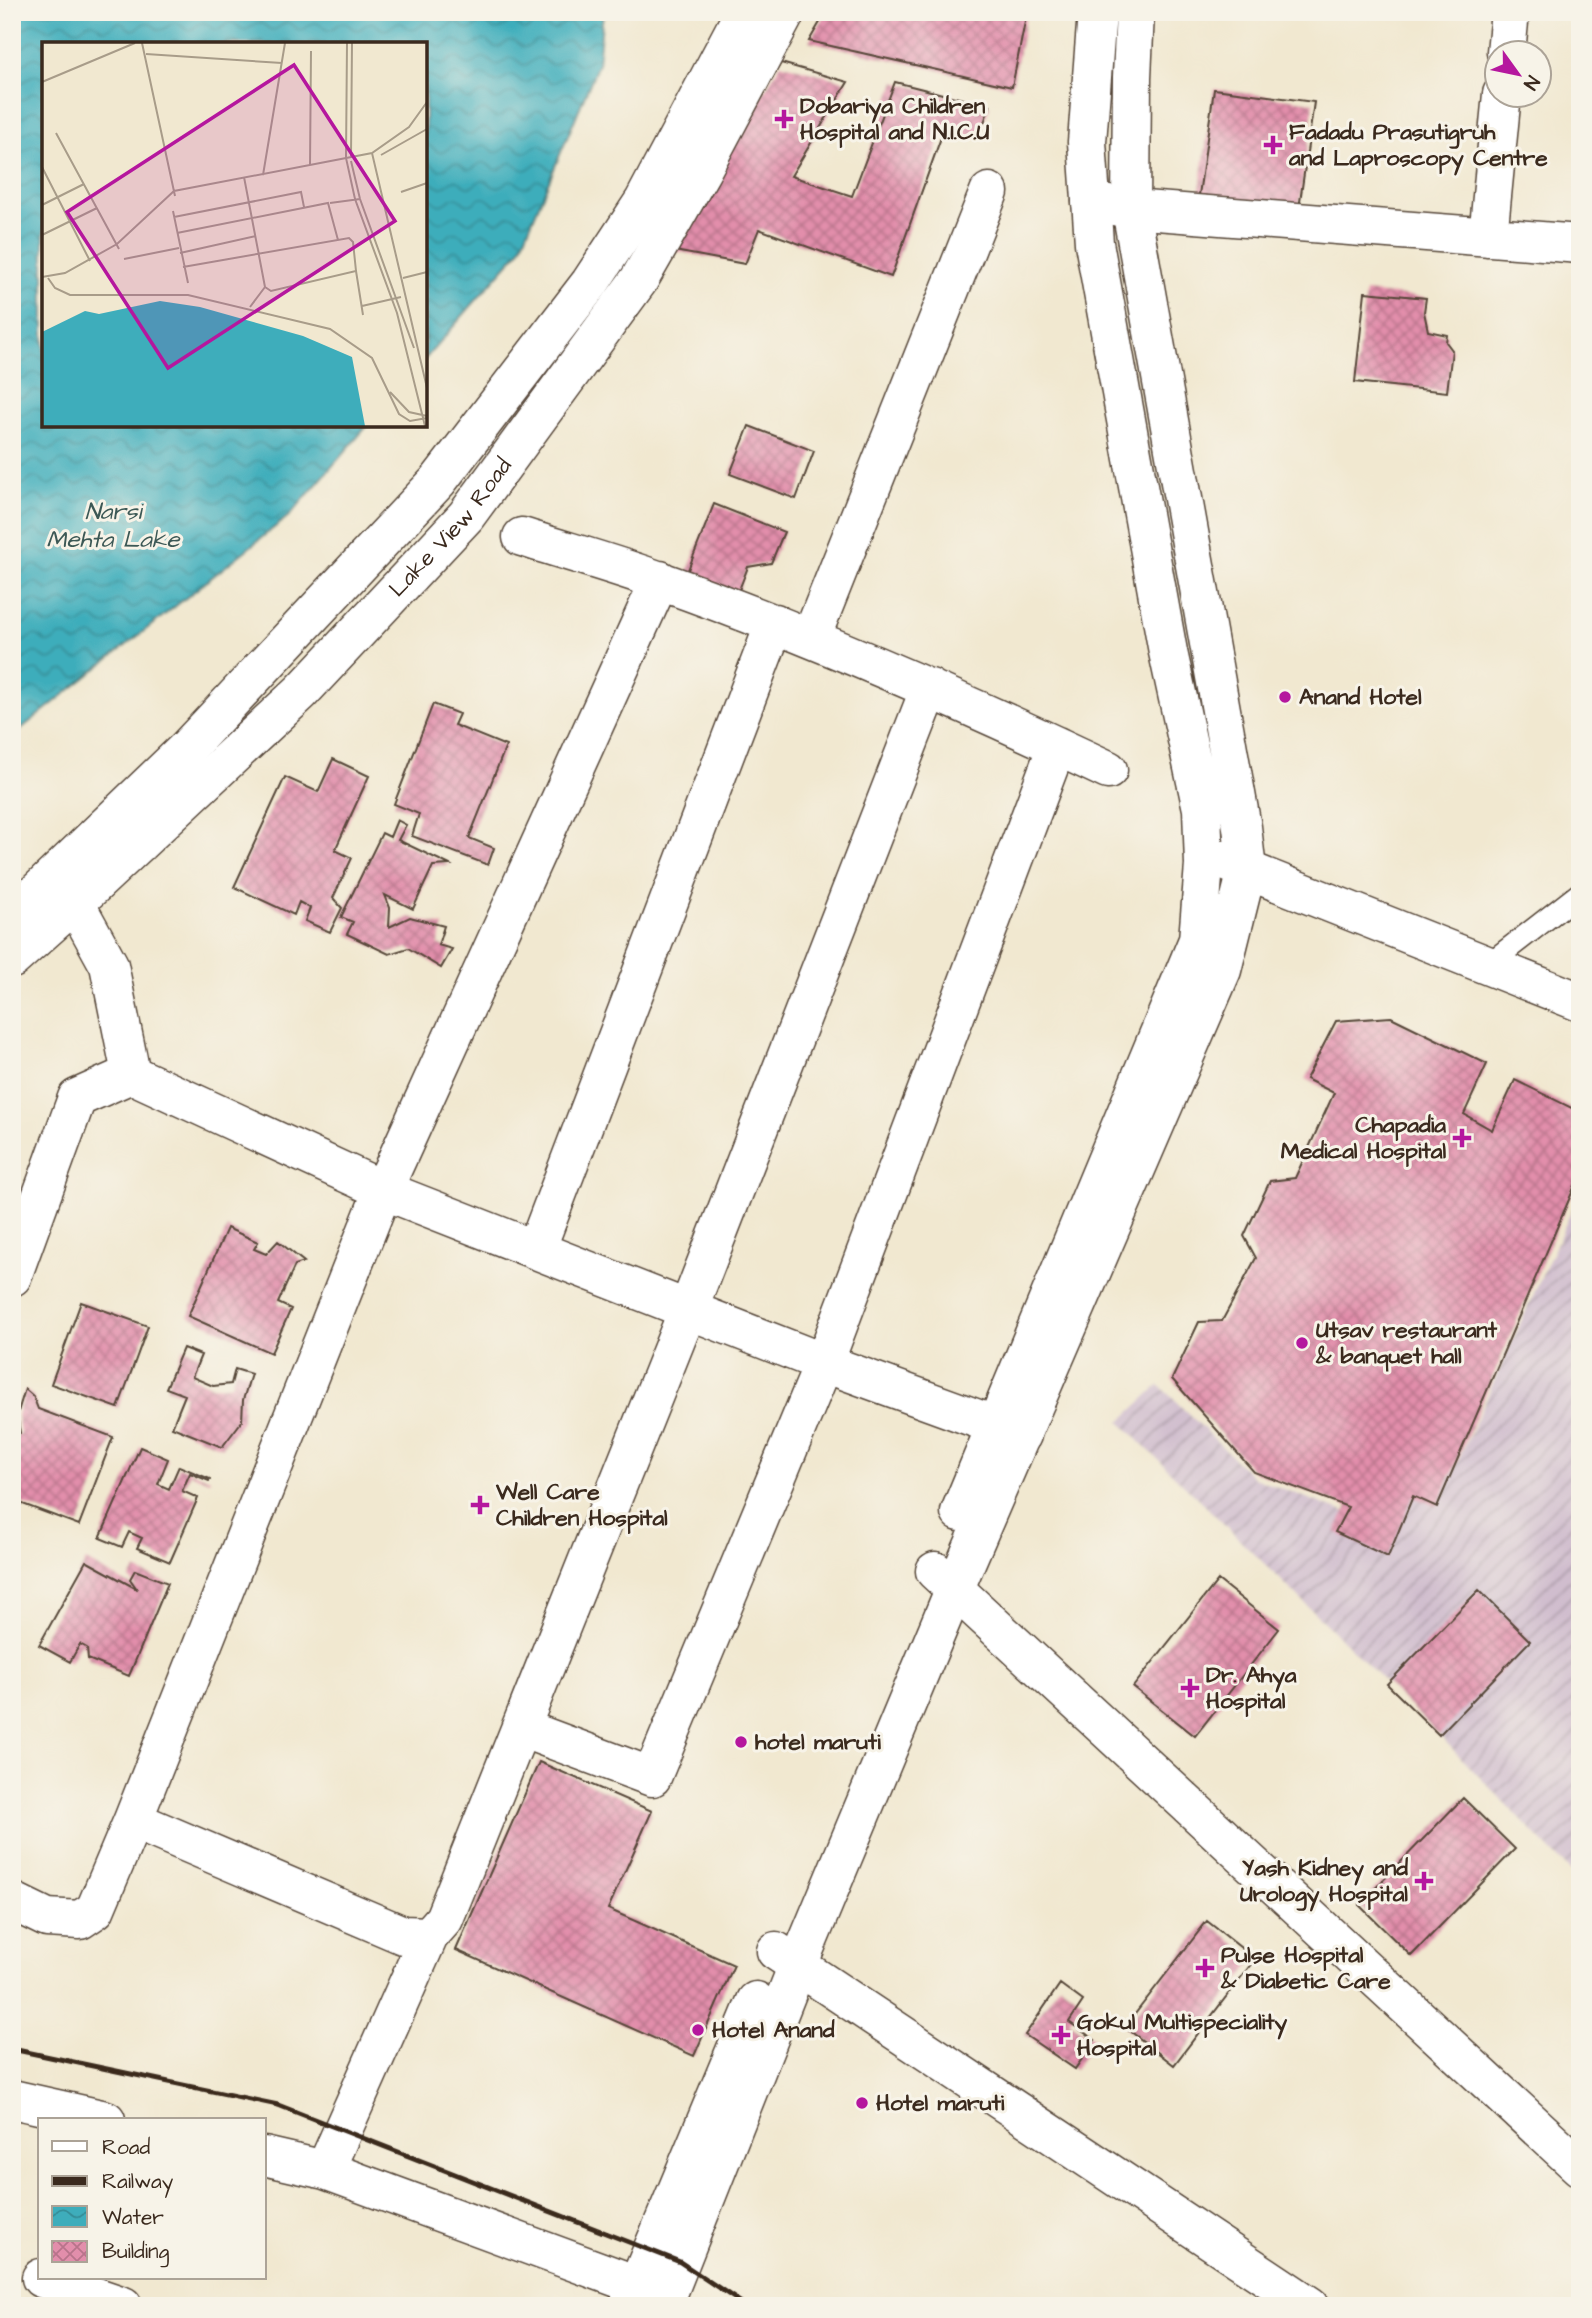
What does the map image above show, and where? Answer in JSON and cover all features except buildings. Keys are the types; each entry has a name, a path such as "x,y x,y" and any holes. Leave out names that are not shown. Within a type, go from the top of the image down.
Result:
{"street":[{"name":"Lake View Road","path":"12,959 66,889 187,748 438,481 590,282 636,213 744,12"},
{"name":"Lake View Road","path":"12,916 66,889 301,692 466,516 639,281 786,12"},
{"path":"1009,1431 1198,940 1204,853 1202,809 1168,652 1094,243 1087,142 1097,12"},
{"path":"266,2157 324,2170 654,2300 787,1958 945,1580 1009,1431 1222,970 1247,870 1242,827 1131,209 1135,12"},
{"path":"1507,38 1510,12"},
{"path":"1488,237 1501,108"},
{"path":"811,638 989,192"},
{"path":"1091,201 1131,209 1580,244"},
{"path":"429,489 466,516"},
{"path":"522,537 660,580 775,623 930,688 1108,770"},
{"path":"12,1901 47,1918 80,1920 95,1910 383,1190 660,580"},
{"path":"536,1250 775,623"},
{"path":"324,2170 429,1936 444,1919 688,1310 930,688"},
{"path":"521,1728 652,1777 824,1363 1057,746"},
{"path":"1204,853 1580,1002"},
{"path":"66,889 109,965 131,1074"},
{"path":"12,1277 77,1098 131,1074 383,1190 824,1363 1009,1431"},
{"path":"945,1580 1580,2167"},
{"path":"133,1820 403,1935 429,1936"},
{"path":"787,1958 1310,2306"},
{"path":"12,2099 97,2118"},
{"path":"12,2268 38,2277"},
{"path":"47,2280 123,2306"}],"lane":[{"path":"1486,966 1580,893"}],"shaded area":[{"path":"1580,1192 1580,1881 1439,1735 1120,1422 1159,1385 1254,1478 1346,1513 1413,1496 1437,1507"}],"water":[{"name":"Narsi Mehta Lake","path":"12,12 603,12 598,64 520,250 427,357 427,42 42,42 42,427 366,427 290,515 12,736"}],"railway":[{"path":"12,2049 278,2105 680,2262 746,2306"}],"place":[{"name":"Dobariya Children Hospital and N.I.C.U","path":"784,119"},
{"name":"Fadadu Prasutigruh and Laproscopy Centre","path":"1273,145"},
{"name":"Anand Hotel","path":"1285,697"},
{"name":"Chapadia Medical Hospital","path":"1462,1138"},
{"name":"Utsav restaurant & banquet hall","path":"1302,1343"},
{"name":"Well Care Children Hospital","path":"480,1505"},
{"name":"Dr. Ahya Hospital","path":"1190,1688"},
{"name":"hotel maruti","path":"741,1742"},
{"name":"Yash Kidney and Urology Hospital","path":"1424,1881"},
{"name":"Pulse Hospital & Diabetic Care","path":"1205,1968"},
{"name":"Hotel Anand","path":"698,2030"},
{"name":"Gokul Multispeciality Hospital","path":"1061,2035"},
{"name":"Hotel maruti","path":"862,2103"}]}
